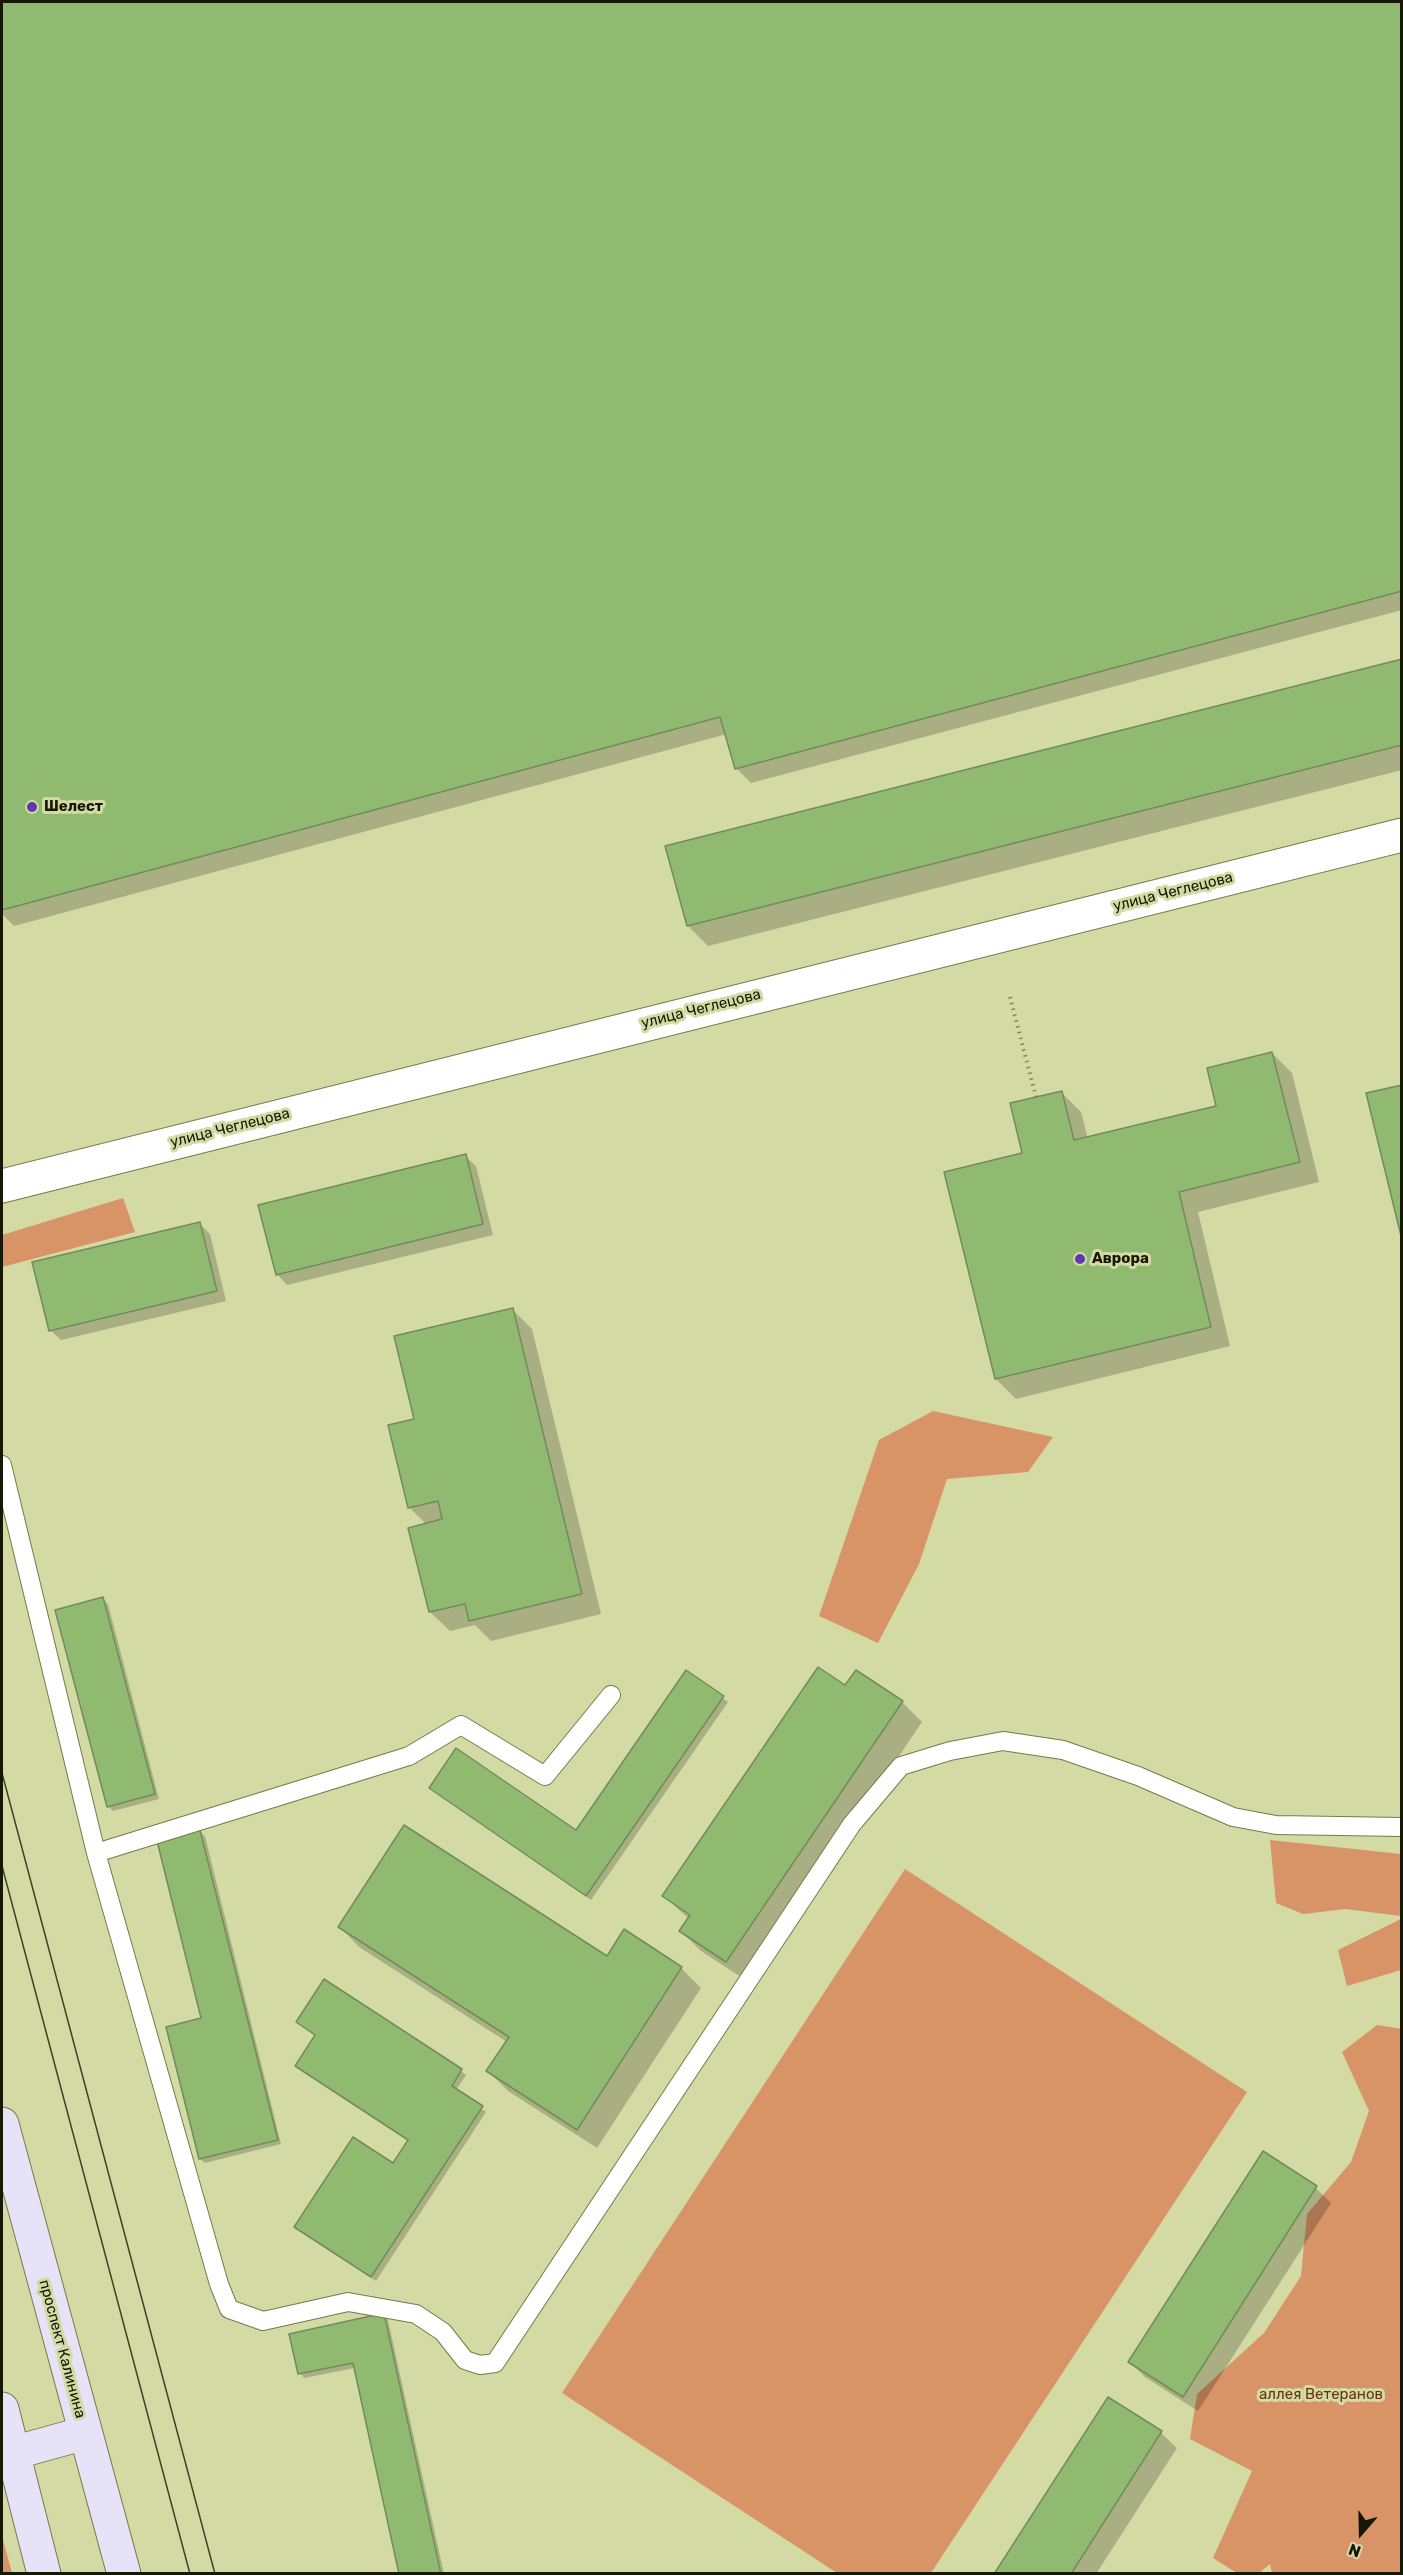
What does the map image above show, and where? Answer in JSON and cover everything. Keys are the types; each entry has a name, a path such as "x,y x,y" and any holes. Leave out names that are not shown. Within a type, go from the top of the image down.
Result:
{"main road":[{"name":"проспект Калинина","path":"2,2124 124,2574"},
{"path":"2,2409 7,2455 44,2574"},
{"path":"7,2455 85,2433"}],"street":[{"name":"улица Чеглецова","path":"2,1186 1401,835"}],"lane":[{"path":"2,1465 96,1853 215,2273 229,2309 263,2321 348,2302 416,2314 442,2332 465,2360 480,2365 495,2363 852,1824 901,1766 950,1751 1003,1741 1063,1749 1138,1776 1233,1817 1276,1825 1401,1827"},
{"path":"96,1853 409,1756 461,1725 545,1776 610,1695"}],"path":[{"path":"1010,998 1036,1097"}],"green space":[{"path":"123,1198 135,1232 2,1267 2,1235"},
{"path":"933,1411 1053,1437 1028,1472 947,1479 919,1564 878,1643 819,1616 879,1440"},
{"path":"1270,1840 1401,1854 1401,1916 1345,1909 1303,1914 1276,1903"},
{"path":"905,1869 1247,2092 931,2573 837,2573 562,2393"},
{"path":"1401,1919 1401,1970 1347,1986 1338,1950"},
{"name":"аллея Ветеранов","path":"1377,2025 1402,2029 1401,2573 1272,2573 1270,2564 1259,2573 1237,2573 1213,2558 1252,2471 1190,2439 1197,2394 1264,2333 1301,2276 1307,2214 1351,2162 1369,2111 1342,2052"},
{"path":"2,2536 12,2573 2,2573"}],"building":[{"path":"2,2 1402,2 1402,591 735,769 720,717 2,910"},
{"path":"1402,659 1402,745 687,926 665,846"},
{"name":"Аврора","path":"1272,1052 1300,1162 1179,1192 1211,1327 995,1379 944,1172 1022,1153 1010,1103 1062,1091 1074,1140 1216,1106 1207,1068"},
{"path":"1402,1085 1402,1240 1366,1093"},
{"path":"466,1154 483,1224 276,1275 258,1205"},
{"path":"200,1222 217,1291 49,1331 32,1262"},
{"path":"513,1308 582,1594 469,1621 465,1604 429,1612 408,1528 442,1519 438,1501 408,1508 388,1425 414,1419 394,1336"},
{"path":"103,1597 155,1794 107,1807 55,1610"},
{"path":"818,1667 845,1685 856,1670 903,1701 726,1962 679,1931 690,1915 662,1896"},
{"path":"686,1670 724,1696 586,1896 429,1788 456,1748 576,1830"},
{"path":"404,1825 607,1956 624,1929 682,1967 577,2130 486,2071 509,2037 338,1927"},
{"path":"200,1830 278,2140 199,2159 166,2027 201,2018 157,1841"},
{"path":"324,1979 462,2069 452,2086 483,2106 371,2277 294,2227 353,2137 393,2163 408,2140 295,2066 315,2035 296,2022"},
{"path":"1263,2151 1317,2186 1183,2397 1128,2362"},
{"path":"384,2313 441,2574 399,2574 353,2363 298,2374 289,2334"},
{"path":"1108,2397 1162,2431 1071,2574 994,2574"}],"tram line":[{"path":"2,1773 215,2574"},
{"path":"2,1866 190,2574"}],"place":[{"name":"Шелест","path":"32,807"},
{"name":"Аврора","path":"1080,1259"}]}
